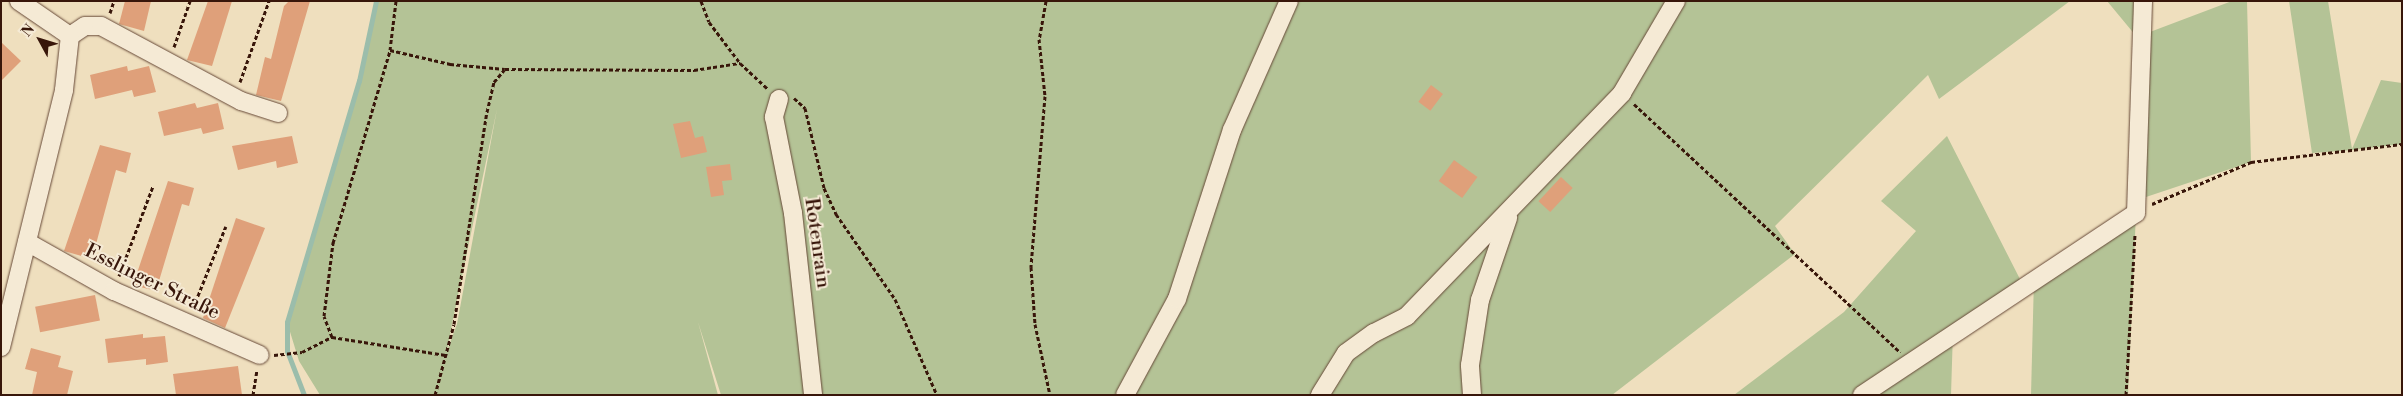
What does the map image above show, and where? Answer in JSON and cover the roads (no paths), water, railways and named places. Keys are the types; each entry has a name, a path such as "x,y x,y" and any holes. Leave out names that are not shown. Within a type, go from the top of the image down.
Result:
{"street":[{"path":"19,1 70,36"},
{"path":"1125,395 1177,299 1232,130 1289,1"},
{"path":"1320,395 1357,343 1407,316 1510,213 1622,93 1676,1"},
{"path":"1862,395 1909,361 2136,214 2143,1"},
{"path":"1,347 64,90 70,36 85,26 101,26 234,97 278,113"},
{"name":"Rotenrain","path":"779,99 774,117 793,213 813,395"},
{"path":"1472,395 1470,365 1480,300 1510,213"},
{"name":"Esslinger Straße","path":"27,242 114,291 186,325 267,355"}],"waterway":[{"path":"304,395 287,351 287,322 359,81 376,1"}]}
